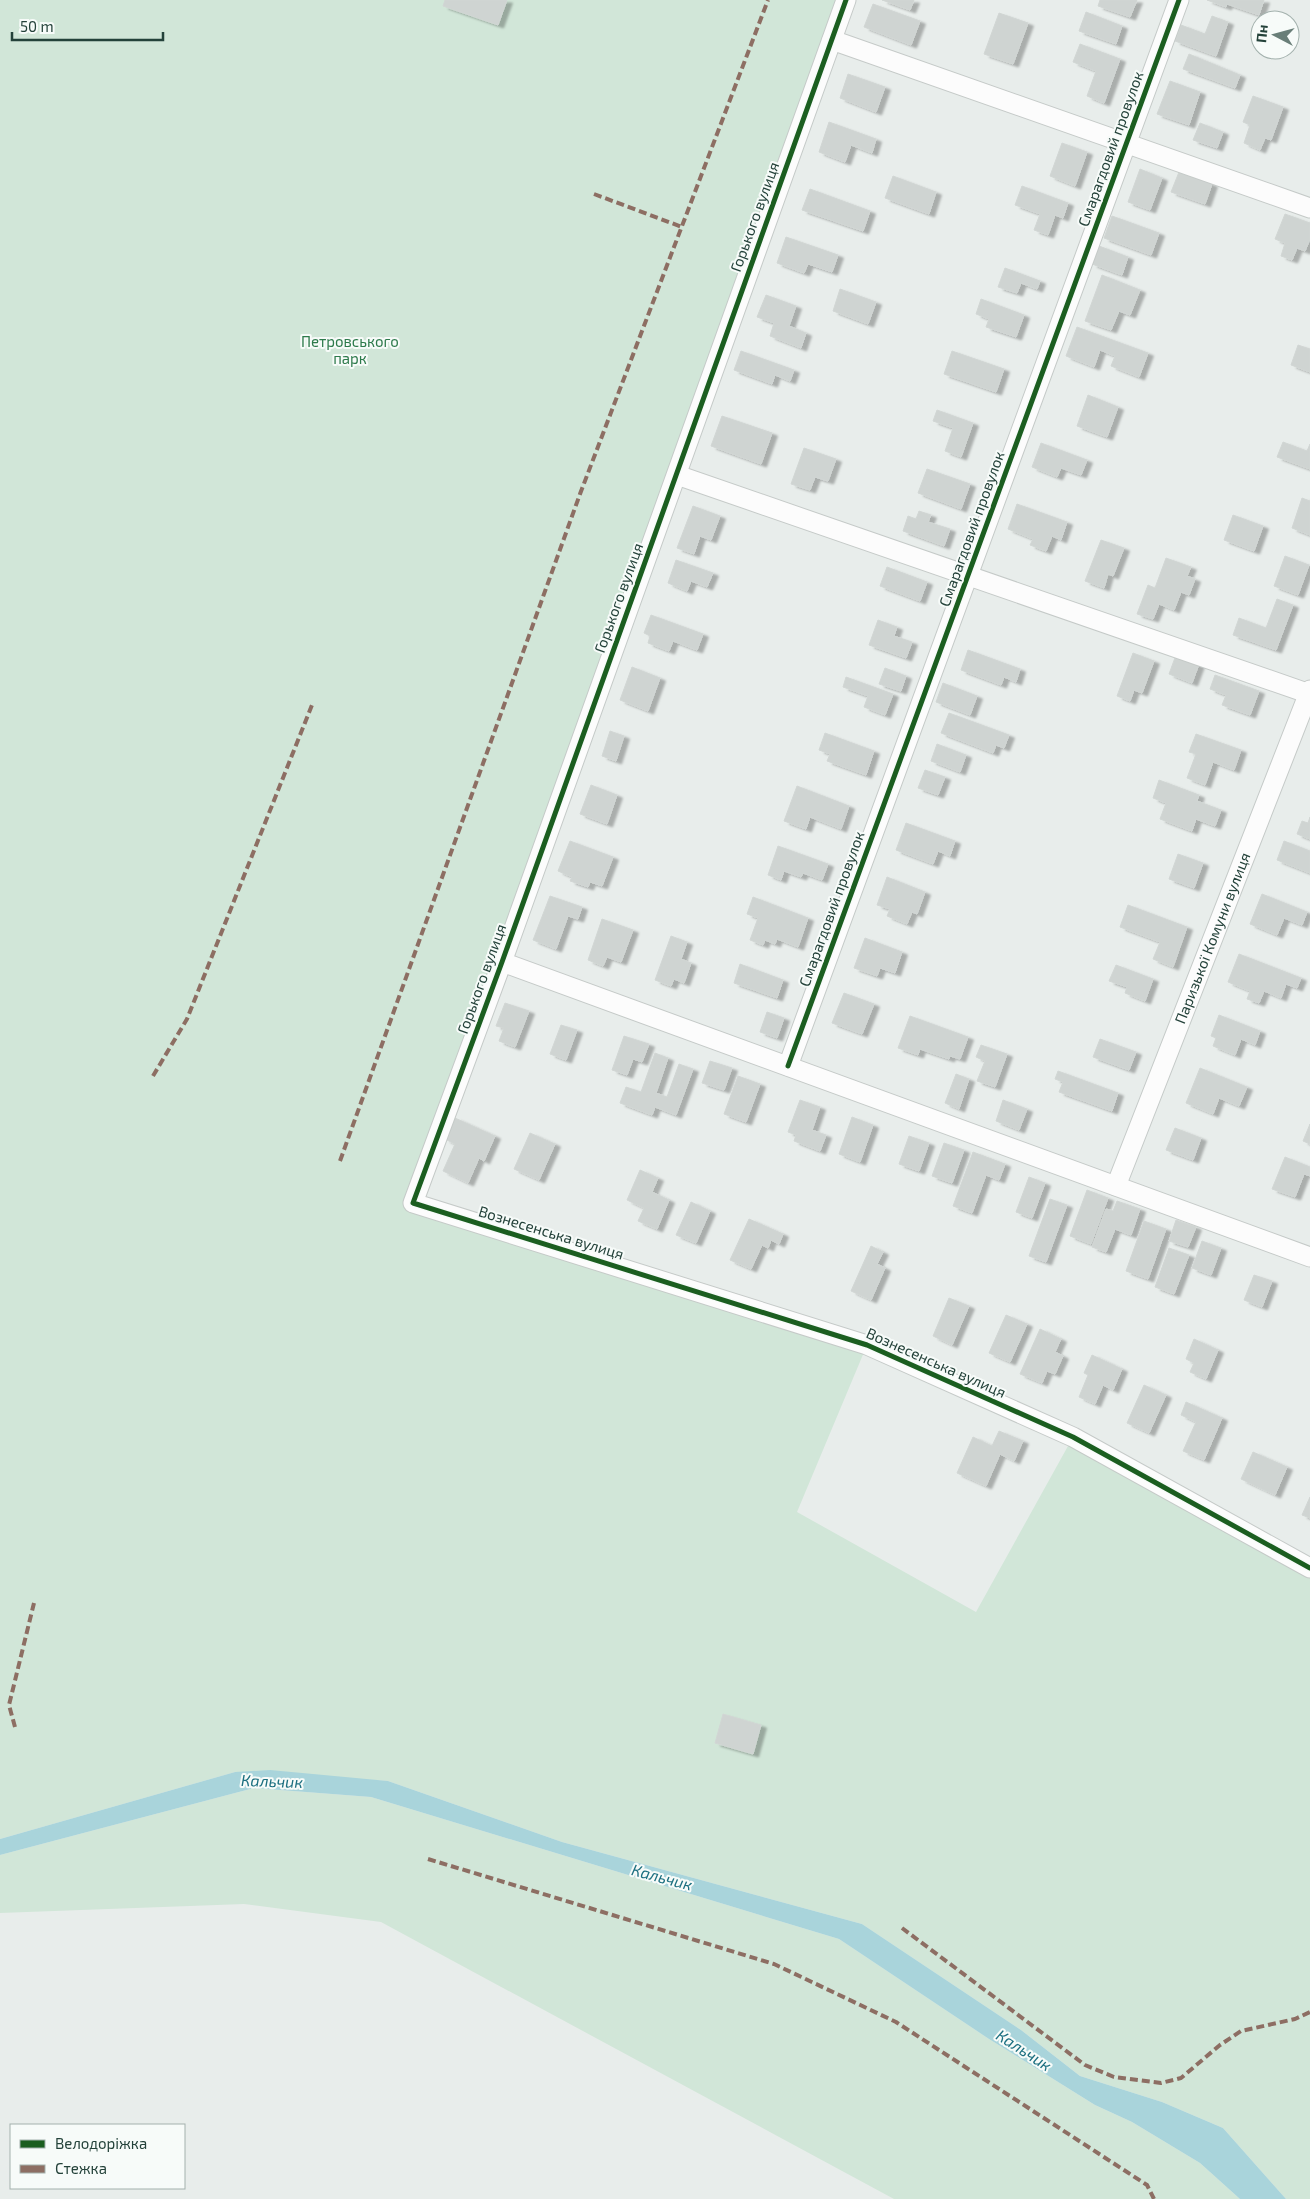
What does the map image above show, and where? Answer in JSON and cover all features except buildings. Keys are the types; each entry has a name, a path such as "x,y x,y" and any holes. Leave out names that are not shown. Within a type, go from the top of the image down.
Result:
{"street":[{"name":"Горького вулиця","path":"413,1203 502,962 846,0"},
{"name":"Смарагдовий провулок","path":"788,1066 1179,0"},
{"path":"832,40 1310,208"},
{"path":"676,475 1310,693"},
{"name":"Паризької Комуни вулиця","path":"1116,1186 1310,693"},
{"path":"502,962 1310,1257"},
{"name":"Вознесенська вулиця","path":"413,1203 867,1345 1073,1437 1310,1568"}],"green space":[{"name":"Петровського парк","path":"0,0 846,0 413,1203 867,1345 797,1512 976,1612 1073,1437 1310,1568 1310,2199 1286,2199 1223,2128 1162,2102 1080,2076 1021,2030 862,1924 562,1842 388,1781 235,1772 0,1839"},
{"path":"254,1788 371,1797 839,1939 989,2039 1095,2105 1132,2122 1200,2163 1240,2199 894,2199 381,1922 244,1904 0,1913 0,1855"}],"water":[{"name":"Кальчик","path":"270,1770 388,1781 562,1842 862,1924 1021,2030 1080,2076 1162,2102 1223,2128 1286,2199 1240,2199 1200,2163 1132,2122 1095,2105 989,2039 839,1939 371,1797 254,1788 0,1855 0,1839 235,1772"}],"marked path":[{"path":"340,1161 580,494 768,0"},
{"path":"594,194 682,227"},
{"path":"153,1076 187,1019 312,705"},
{"path":"15,1727 9,1705 34,1603"},
{"path":"428,1859 774,1964 896,2022 1147,2185 1154,2199"},
{"path":"902,1928 1085,2065 1114,2077 1161,2083 1181,2078 1220,2045 1241,2031 1295,2019 1310,2012"}],"cycle path":[{"path":"846,0 502,962 413,1203 867,1345 1073,1437 1310,1568"},
{"path":"788,1066 1179,0"}]}
